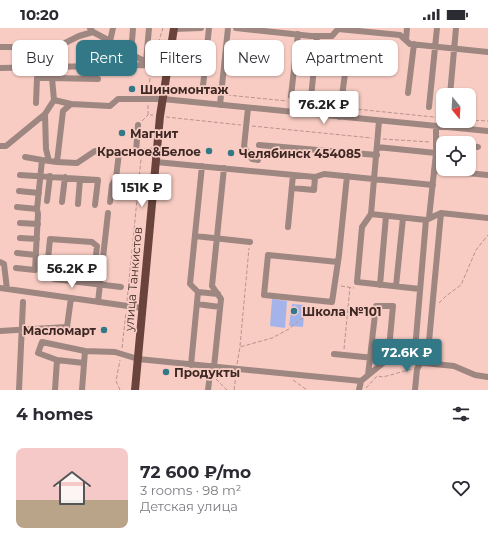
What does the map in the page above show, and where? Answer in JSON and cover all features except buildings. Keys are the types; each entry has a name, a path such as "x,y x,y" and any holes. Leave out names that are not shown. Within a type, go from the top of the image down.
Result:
{"main road":[{"name":"улица Танкистов","path":"172,40 174,28"},
{"name":"улица Танкистов","path":"135,390 160,116 166,76"}],"street":[{"path":"110,40 113,28"},
{"path":"132,40 133,28"},
{"path":"149,28 149,40"},
{"path":"174,28 201,28"},
{"path":"203,86 209,28"},
{"path":"220,105 228,28"},
{"path":"236,28 290,31 298,34 314,36 332,36 338,29 400,35 410,44 488,52"},
{"path":"298,34 291,96 311,98 314,36 312,28"},
{"path":"406,40 407,28"},
{"path":"429,107 437,28"},
{"path":"451,88 456,28"},
{"path":"0,47 57,47 92,30 108,40"},
{"path":"408,93 414,44"},
{"path":"0,68 145,64"},
{"path":"339,118 345,76"},
{"path":"36,103 37,78 98,79"},
{"path":"0,146 6,146 45,114 54,100 52,78"},
{"path":"54,100 71,104 110,106 118,98 163,99 339,118 436,126"},
{"path":"57,162 63,111 71,104"},
{"path":"248,108 244,147 252,159 258,160"},
{"path":"16,268 35,270 38,224 37,209 41,177 46,160 45,114"},
{"path":"379,121 371,214 362,227 357,282 396,286 433,295"},
{"path":"138,125 139,152"},
{"path":"470,128 488,131"},
{"path":"259,145 377,155"},
{"path":"377,147 436,153 427,219 414,362"},
{"path":"25,157 57,162 77,163 95,151 119,154 157,150"},
{"path":"110,202 112,185 116,178 119,154"},
{"path":"156,162 315,177 324,174 432,185"},
{"path":"202,166 190,284 198,292 218,294"},
{"path":"208,390 221,299 212,286 224,168"},
{"path":"434,170 488,175"},
{"path":"20,175 98,180 95,206"},
{"path":"288,227 293,175"},
{"path":"47,201 50,176"},
{"path":"338,262 268,255 264,295 332,302 338,262 347,176"},
{"path":"62,202 65,177"},
{"path":"292,188 314,190 315,177"},
{"path":"78,204 80,179"},
{"path":"19,191 39,193"},
{"path":"17,207 37,209"},
{"path":"98,302 108,213"},
{"path":"371,214 427,219 441,213 488,218"},
{"path":"415,390 417,369 424,363 433,295 441,213"},
{"path":"380,284 386,216"},
{"path":"396,286 403,218"},
{"path":"20,223 38,224"},
{"path":"195,236 250,242"},
{"path":"20,238 37,239"},
{"path":"93,283 97,246 92,242 50,239 47,269 54,279 121,287"},
{"path":"17,253 36,255"},
{"path":"0,262 4,264 7,289"},
{"path":"0,288 142,308"},
{"path":"190,364 198,292"},
{"path":"0,332 22,329 67,327 72,298"},
{"path":"19,390 23,302"},
{"path":"197,304 220,307"},
{"path":"359,390 361,381 388,359 393,306 376,306 368,375"},
{"path":"84,363 57,360 38,353 42,342 85,351 115,352 138,359 361,381"},
{"path":"82,390 85,351"},
{"path":"334,354 454,366 475,375 488,377"},
{"path":"55,390 57,360"}],"path":[{"path":"157,40 162,28"},
{"path":"138,125 148,114 148,76"},
{"path":"148,114 436,143"},
{"path":"476,120 488,121"},
{"path":"120,390 116,381 121,354 126,306 139,152"},
{"path":"431,311 446,296 462,285 476,250 488,235"},
{"path":"234,390 240,347 250,242"},
{"path":"335,286 354,288"},
{"path":"344,355 350,287"},
{"path":"240,347 272,338 289,329 314,308 327,302"},
{"path":"364,390 377,376 383,377 417,369"},
{"path":"284,374 307,390"},
{"path":"209,379 217,380 227,390"}],"shaded area":[{"path":"272,299 287,301 285,328 270,326"},
{"path":"292,304 305,305 303,327 289,326"}],"place":[{"name":"Шиномонтаж","path":"132,89"},
{"name":"Магнит","path":"122,133"},
{"name":"Красное&Белое","path":"209,151"},
{"name":"Челябинск 454085","path":"231,153"},
{"name":"Школа №101","path":"294,311"},
{"name":"Масломарт","path":"104,330"},
{"name":"Продукты","path":"166,372"}]}
